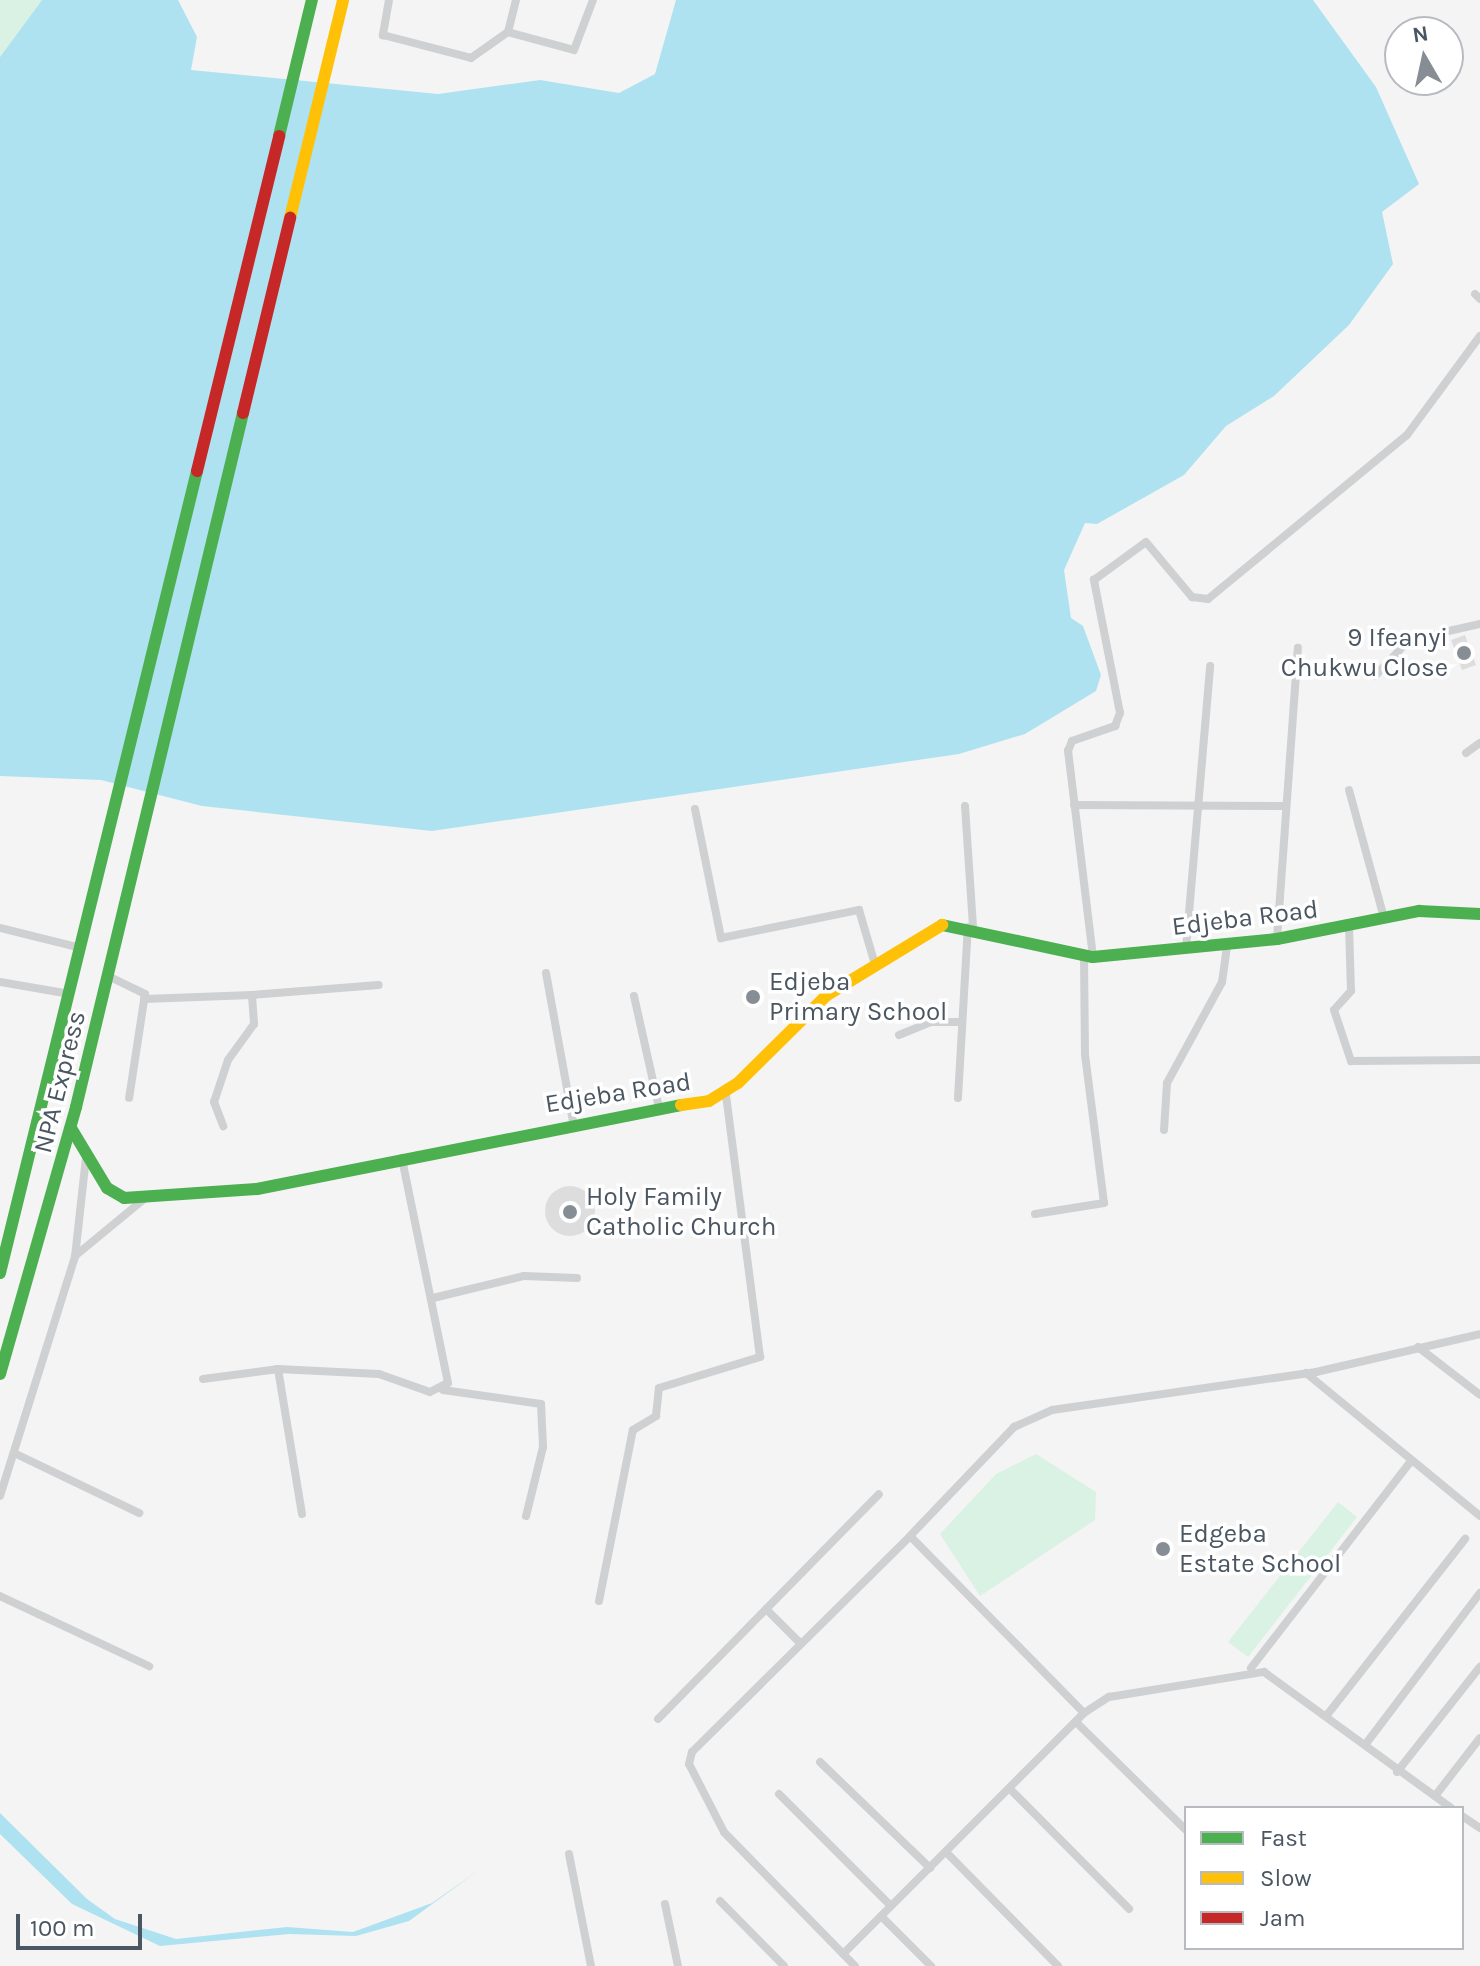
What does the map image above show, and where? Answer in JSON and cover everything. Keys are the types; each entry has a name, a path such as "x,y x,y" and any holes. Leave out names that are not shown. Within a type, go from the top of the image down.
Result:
{"main road":[{"name":"NPA Express","path":"0,1273 71,994 312,0"},
{"name":"NPA Express","path":"0,1374 71,1128 343,0"},
{"name":"Edjeba Road","path":"71,1128 86,1158 107,1188 143,1200 257,1189 573,1121 726,1094 793,1023 874,961 924,929 971,926 1089,957 1277,939 1384,918 1480,914"}],"street":[{"path":"389,0 382,29 391,41 471,58 508,32 516,0"},
{"path":"508,32 574,50 582,45 593,0"},
{"path":"1035,1214 1104,1203 1085,1054 1089,957 1069,744 1115,726 1120,713 1094,580 1146,542 1192,597 1208,599 1407,435 1480,336"},
{"path":"1375,676 1409,640 1480,624"},
{"path":"1277,939 1298,648"},
{"path":"1186,948 1210,666"},
{"path":"1466,753 1480,743"},
{"path":"1349,790 1384,918"},
{"path":"1074,805 1285,806"},
{"path":"958,1098 961,1022 971,926 965,806"},
{"path":"695,809 721,938 859,910 874,961"},
{"path":"1349,925 1351,991 1334,1010 1351,1061 1480,1060"},
{"path":"0,928 82,948"},
{"path":"1164,1130 1167,1083 1222,982 1227,945"},
{"path":"546,973 573,1121"},
{"path":"108,976 125,979 144,999 252,995 379,985"},
{"path":"0,982 71,994"},
{"path":"223,1126 214,1102 228,1060 254,1024 252,995"},
{"path":"634,996 659,1108"},
{"path":"129,1098 144,999"},
{"path":"899,1035 931,1022 961,1022"},
{"path":"599,1601 633,1430 656,1416 659,1388 760,1357 726,1094"},
{"path":"0,1496 75,1257 86,1158"},
{"path":"402,1158 433,1298 443,1390"},
{"path":"75,1257 143,1200"},
{"path":"433,1298 524,1276 577,1278"},
{"path":"855,1966 724,1832 689,1764 692,1752 1029,1418 1306,1373 1480,1334"},
{"path":"1418,1347 1480,1395"},
{"path":"278,1369 302,1514"},
{"path":"203,1379 278,1369 379,1374 443,1390 541,1404 543,1447 526,1516"},
{"path":"1306,1373 1480,1516"},
{"path":"14,1453 139,1513"},
{"path":"843,1954 1084,1713 1109,1697 1251,1668 1411,1461"},
{"path":"658,1719 879,1494"},
{"path":"910,1536 1084,1713"},
{"path":"1327,1715 1465,1539"},
{"path":"1365,1745 1480,1593"},
{"path":"0,1596 149,1666"},
{"path":"766,1609 800,1643"},
{"path":"1397,1772 1480,1667"},
{"path":"1251,1668 1327,1715 1397,1772 1448,1806"},
{"path":"1076,1722 1184,1828"},
{"path":"1435,1796 1480,1738"},
{"path":"820,1762 930,1868"},
{"path":"1010,1789 1129,1909"},
{"path":"779,1794 891,1906"},
{"path":"946,1852 1058,1966"},
{"path":"569,1854 591,1966"},
{"path":"720,1901 784,1966"},
{"path":"665,1904 678,1966"},
{"path":"881,1916 931,1966"}],"green space":[{"path":"0,0 42,0 0,57"},
{"path":"1036,1454 1096,1492 1095,1520 980,1596 940,1534 996,1474"},
{"path":"1338,1502 1357,1517 1248,1657 1228,1642"}],"water":[{"path":"42,0 178,0 197,37 191,70 438,94 540,80 619,93 655,74 676,0 1313,0 1376,87 1419,184 1382,212 1393,264 1349,325 1274,396 1226,426 1184,475 1097,524 1085,523 1064,570 1071,618 1083,626 1101,675 1096,691 1025,734 959,754 432,831 202,806 101,780 0,776 0,57"},
{"path":"0,1813 87,1899 115,1919 176,1939 287,1927 353,1932 432,1903 479,1870 409,1921 356,1936 289,1934 160,1946 72,1904 0,1834"}],"building":[{"name":"9 Ifeanyi Chukwu Close","path":"1465,635 1476,665 1462,670 1451,640"},
{"name":"Holy Family Catholic Church","path":"570,1186 587,1194 595,1211 587,1228 570,1236 553,1228 545,1211 553,1194"}],"traffic: fast":[{"path":"279,136 312,0"},
{"path":"0,1374 76,1107 243,413"},
{"path":"0,1273 197,471"},
{"path":"942,925 1093,957 1277,939 1419,911 1480,914"},
{"path":"71,1128 107,1188 124,1198 257,1189 681,1105"}],"traffic: slow":[{"path":"290,218 343,0"},
{"path":"681,1105 709,1101 738,1083 827,995 942,925"}],"traffic: jam":[{"path":"197,471 279,136"},
{"path":"243,413 290,218"}],"place":[{"name":"9 Ifeanyi Chukwu Close","path":"1464,653"},
{"name":"Edjeba Primary School","path":"753,997"},
{"name":"Holy Family Catholic Church","path":"570,1212"},
{"name":"Edgeba Estate School","path":"1163,1549"}]}
